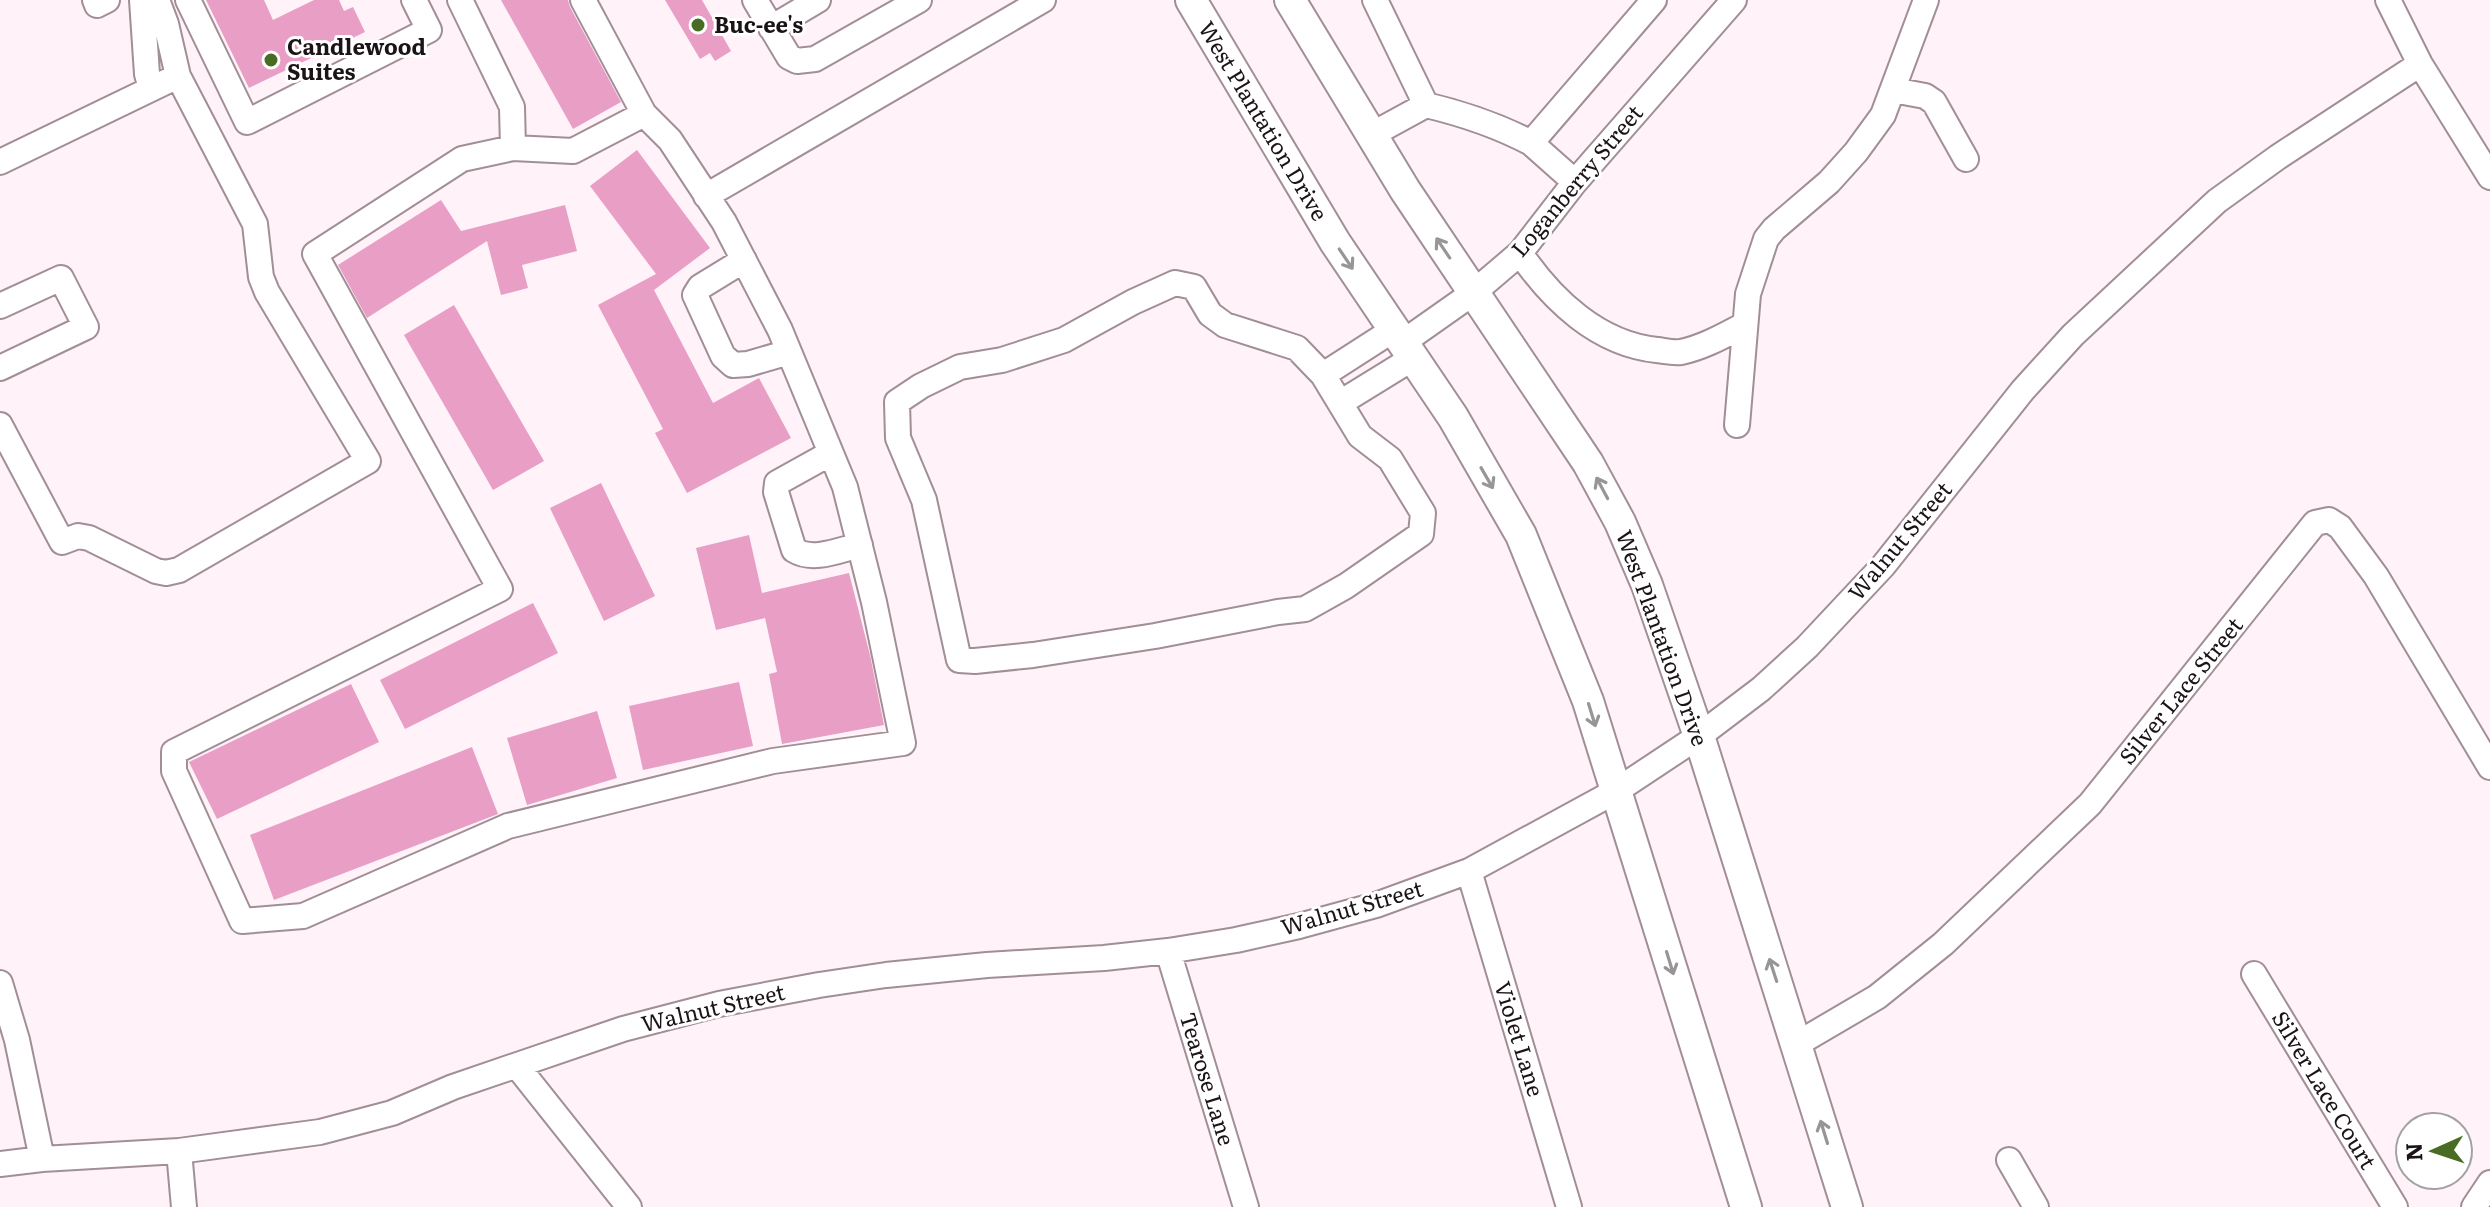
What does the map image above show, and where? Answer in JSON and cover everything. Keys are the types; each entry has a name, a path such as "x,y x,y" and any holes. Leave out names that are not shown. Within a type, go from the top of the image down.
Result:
{"main road":[{"name":"West Plantation Drive","path":"1191,0 1335,242 1453,417 1521,535 1588,701 1746,1207"},
{"name":"West Plantation Drive","path":"1296,2 1371,135 1588,463 1620,522 1647,585 1699,736 1847,1207"}],"street":[{"path":"95,0 97,5 107,0"},
{"path":"142,0 151,89"},
{"path":"0,425 62,542 78,536 89,538 166,573 179,570 368,461 267,292 261,277 255,224 178,76 157,0"},
{"path":"188,0 247,122 429,30 414,0"},
{"path":"460,0 512,107 513,148"},
{"path":"583,0 644,114 670,140 724,222 789,352 845,487 903,743 773,761 508,826 303,916 242,921 174,771 174,752 500,589 315,254 462,159 513,148 573,151 644,114"},
{"path":"755,0 789,57 804,62 815,59 919,0"},
{"path":"771,28 818,0"},
{"path":"706,196 1043,0"},
{"path":"1375,0 1426,105"},
{"path":"1531,143 1654,0"},
{"name":"Loganberry Street","path":"1403,344 1473,293 1520,253 1575,182 1734,0"},
{"path":"1737,425 1748,294 1766,239 1829,182 1883,115 1926,0"},
{"path":"2388,0 2420,64 2490,177"},
{"path":"146,48 170,43"},
{"name":"Walnut Street","path":"0,1164 179,1151 331,1130 392,1113 453,1087 623,1029 719,1004 819,985 943,969 1168,951 1299,926 1376,905 1469,871 1616,791 1699,736 1761,689 1807,647 1883,566 2023,390 2073,335 2217,201 2420,64"},
{"path":"0,162 178,76"},
{"path":"1893,90 1925,96 1934,102 1966,159"},
{"path":"1371,135 1426,105 1462,113 1501,127 1531,143 1575,182"},
{"path":"1520,253 1569,310 1600,334 1641,348 1677,353 1703,346 1744,325"},
{"path":"744,260 700,287 695,295 723,356 733,365 748,364 789,352"},
{"path":"0,306 61,278 86,327 0,368"},
{"path":"1175,283 1194,287 1210,314 1225,325 1297,348 1323,375 1360,436 1390,459 1423,513 1421,534 1360,578 1305,609 1033,655 959,660 924,500 898,438 897,402 960,367 1002,360 1064,340 1175,283"},
{"path":"1323,375 1403,344"},
{"path":"1340,403 1403,344"},
{"path":"831,453 777,483 776,492 794,550 803,556 819,555 860,545"},
{"name":"Silver Lace Street","path":"1797,1044 1877,997 1943,944 2090,804 2315,523 2329,520 2340,527 2376,576 2490,767"},
{"name":"Violet Lane","path":"1469,871 1569,1207"},
{"name":"Tearose Lane","path":"1168,951 1246,1207"},
{"name":"Silver Lace Court","path":"2254,974 2395,1207"},
{"path":"0,983 17,1040 42,1159"},
{"path":"517,1066 629,1207"},
{"path":"179,1151 184,1207"},
{"path":"2009,1160 2036,1207"},
{"path":"2474,1207 2490,1183"}],"building":[{"name":"Candlewood Suites","path":"206,0 264,0 273,20 314,0 339,0 344,11 353,7 365,32 249,88"},
{"path":"501,0 568,0 621,102 573,129"},
{"name":"Buc-ee's","path":"665,0 702,0 731,51 715,61 710,53 700,59"},
{"path":"637,150 710,248 654,290 713,403 759,378 791,438 687,493 655,433 663,429 598,305 656,274 590,186"},
{"path":"441,200 461,231 565,205 577,251 522,265 528,288 501,295 487,241 367,318 338,265"},
{"path":"454,305 544,461 493,490 404,335"},
{"path":"601,483 655,596 604,621 550,508"},
{"path":"749,535 762,593 849,573 884,725 782,744 769,674 777,672 765,618 716,630 696,548"},
{"path":"533,603 558,653 405,729 380,680"},
{"path":"739,682 753,746 643,770 629,706"},
{"path":"351,684 379,742 217,819 189,762"},
{"path":"597,711 617,778 527,805 507,738"},
{"path":"472,747 498,814 274,900 250,835"}],"place":[{"name":"Buc-ee's","path":"698,25"},
{"name":"Candlewood Suites","path":"271,60"}]}
